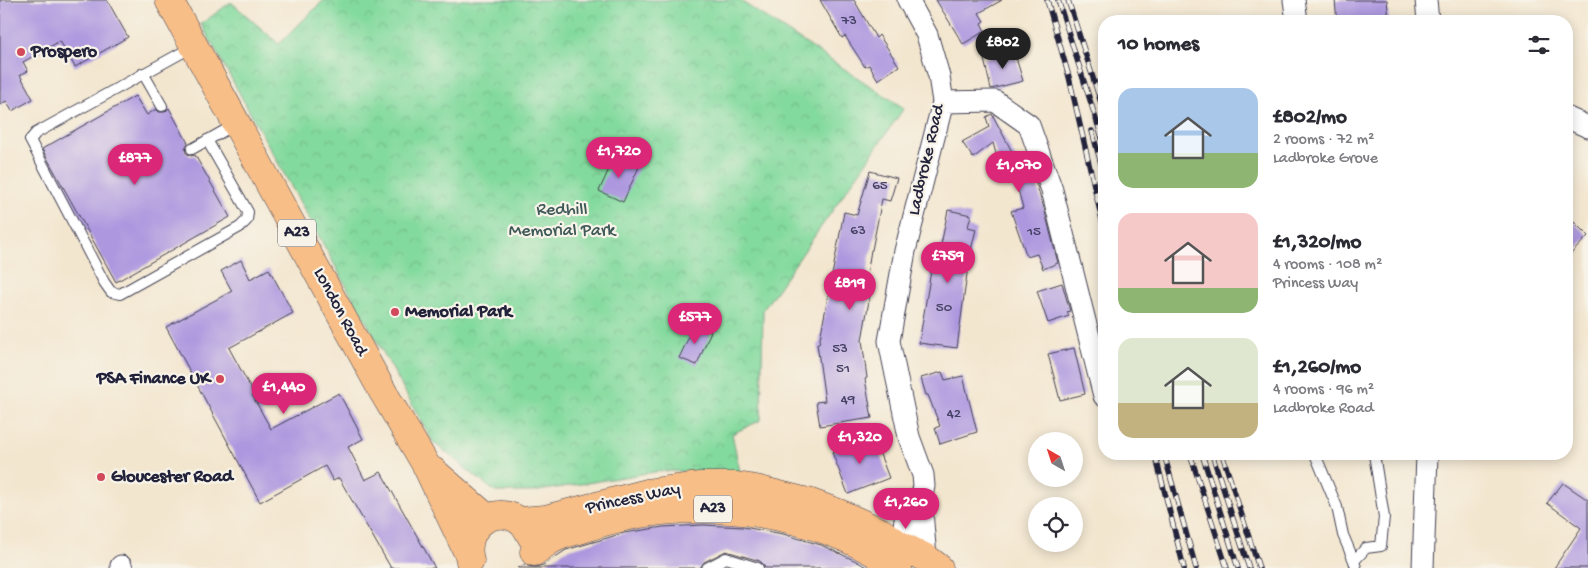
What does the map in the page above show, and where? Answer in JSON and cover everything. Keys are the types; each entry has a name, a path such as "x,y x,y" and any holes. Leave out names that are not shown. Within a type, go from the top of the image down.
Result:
{"main road":[{"name":"London Road","path":"169,0 383,392 426,466 469,562"},
{"name":"London Road","path":"426,466 487,518"},
{"name":"Princess Way","path":"487,518 499,515 520,521 545,519 646,493 700,486 737,486 808,502 881,532 893,560"},
{"name":"Princess Way","path":"531,560 553,539 607,521 632,515 677,509 723,509 774,516 804,523 893,560 932,563"},
{"path":"469,562 468,540 472,531 480,522 487,518"},
{"path":"520,521 528,529 533,540 531,560"}],"street":[{"name":"Ladbroke Road","path":"908,0 927,35 939,76 943,102 905,251 889,341 909,437 922,475 924,486 921,500 932,563"},
{"path":"1294,0 1296,15"},
{"path":"1426,0 1427,15"},
{"path":"943,102 995,101 1029,125 1052,190 1098,372"},
{"path":"1573,120 1588,128"},
{"path":"1423,568 1427,460"},
{"path":"893,560 902,540 905,520 921,500"}],"lane":[{"path":"194,46 36,133 30,140 111,292 120,294 240,227 247,220 248,212 207,140"},
{"path":"144,73 162,106"},
{"path":"192,149 237,124"},
{"path":"1317,460 1337,507 1343,535 1355,564"},
{"path":"1355,564 1366,548 1381,546 1384,517 1375,460"},
{"path":"707,568 726,558 758,568"}],"green space":[{"name":"Redhill Memorial Park","path":"324,0 739,0 904,108 763,310 761,420 732,434 740,472 660,471 532,492 495,492 433,442 201,24 231,2 279,44"}],"building":[{"name":"Prospero","path":"0,0 107,0 128,37 75,67 60,41 23,62 28,71 20,75 33,99 12,111 6,101 0,105"},
{"path":"820,0 854,0 876,38 879,35 899,66 878,80 869,65 865,67 845,36 842,38"},
{"path":"936,0 1002,0 979,13 984,21 981,23 985,31 963,44"},
{"path":"1335,0 1387,0 1388,15 1336,15"},
{"path":"1014,51 1023,81 991,89 984,59"},
{"path":"135,96 147,115 156,109 159,112 165,112 169,108 188,143 185,148 186,153 191,156 195,155 230,217 116,282 42,149"},
{"path":"992,114 1017,161 1028,158 1044,208 1058,263 1043,269 1037,254 1027,257 1011,211 1023,208 1015,179 1004,182 993,143 973,158 962,142 989,127 986,117"},
{"path":"615,156 639,167 623,202 599,191"},
{"path":"870,171 897,178 890,201 882,199 864,294 870,295 862,340 867,378 865,379 872,418 820,426 816,402 825,401 817,344 819,344 844,212 857,215"},
{"path":"948,210 971,215 968,227 976,229 969,259 957,348 919,343 933,259 938,260"},
{"path":"1574,222 1588,236 1573,252"},
{"name":"PSA Finance UK","path":"241,260 250,279 269,269 293,313 229,348 271,429 339,393 363,439 348,447 365,480 381,472 435,568 391,568 339,478 333,481 325,466 260,502 166,327 232,291 221,271"},
{"path":"1062,283 1070,311 1067,312 1069,316 1048,323 1037,291"},
{"path":"694,326 711,331 697,365 679,358"},
{"path":"1074,348 1085,394 1060,400 1048,354"},
{"path":"942,372 945,380 963,376 977,432 940,444 935,428 940,426 928,395 926,395 921,378"},
{"path":"873,436 889,478 848,494 832,452"},
{"path":"1563,483 1588,500 1588,568 1554,568 1581,528 1547,503"},
{"path":"703,525 743,527 783,534 821,545 868,568 765,568 760,561 726,551 704,562 700,568 518,568 525,564 536,567 543,565 566,550 624,533 663,527"}],"railway":[{"path":"1047,0 1069,77 1098,203"},
{"path":"1058,0 1098,125"},
{"path":"1068,0 1098,93"},
{"path":"1092,131 1098,152"},
{"path":"1157,460 1184,568"},
{"path":"1166,460 1196,568"},
{"path":"1192,460 1227,568"},
{"path":"1204,460 1238,568"},
{"path":"1214,460 1249,568"},
{"path":"1224,460 1259,568"}],"place":[{"name":"Prospero","path":"21,52"},
{"name":"Memorial Park","path":"395,312"},
{"name":"PSA Finance UK","path":"220,379"},
{"name":"Gloucester Road","path":"101,477"}]}
